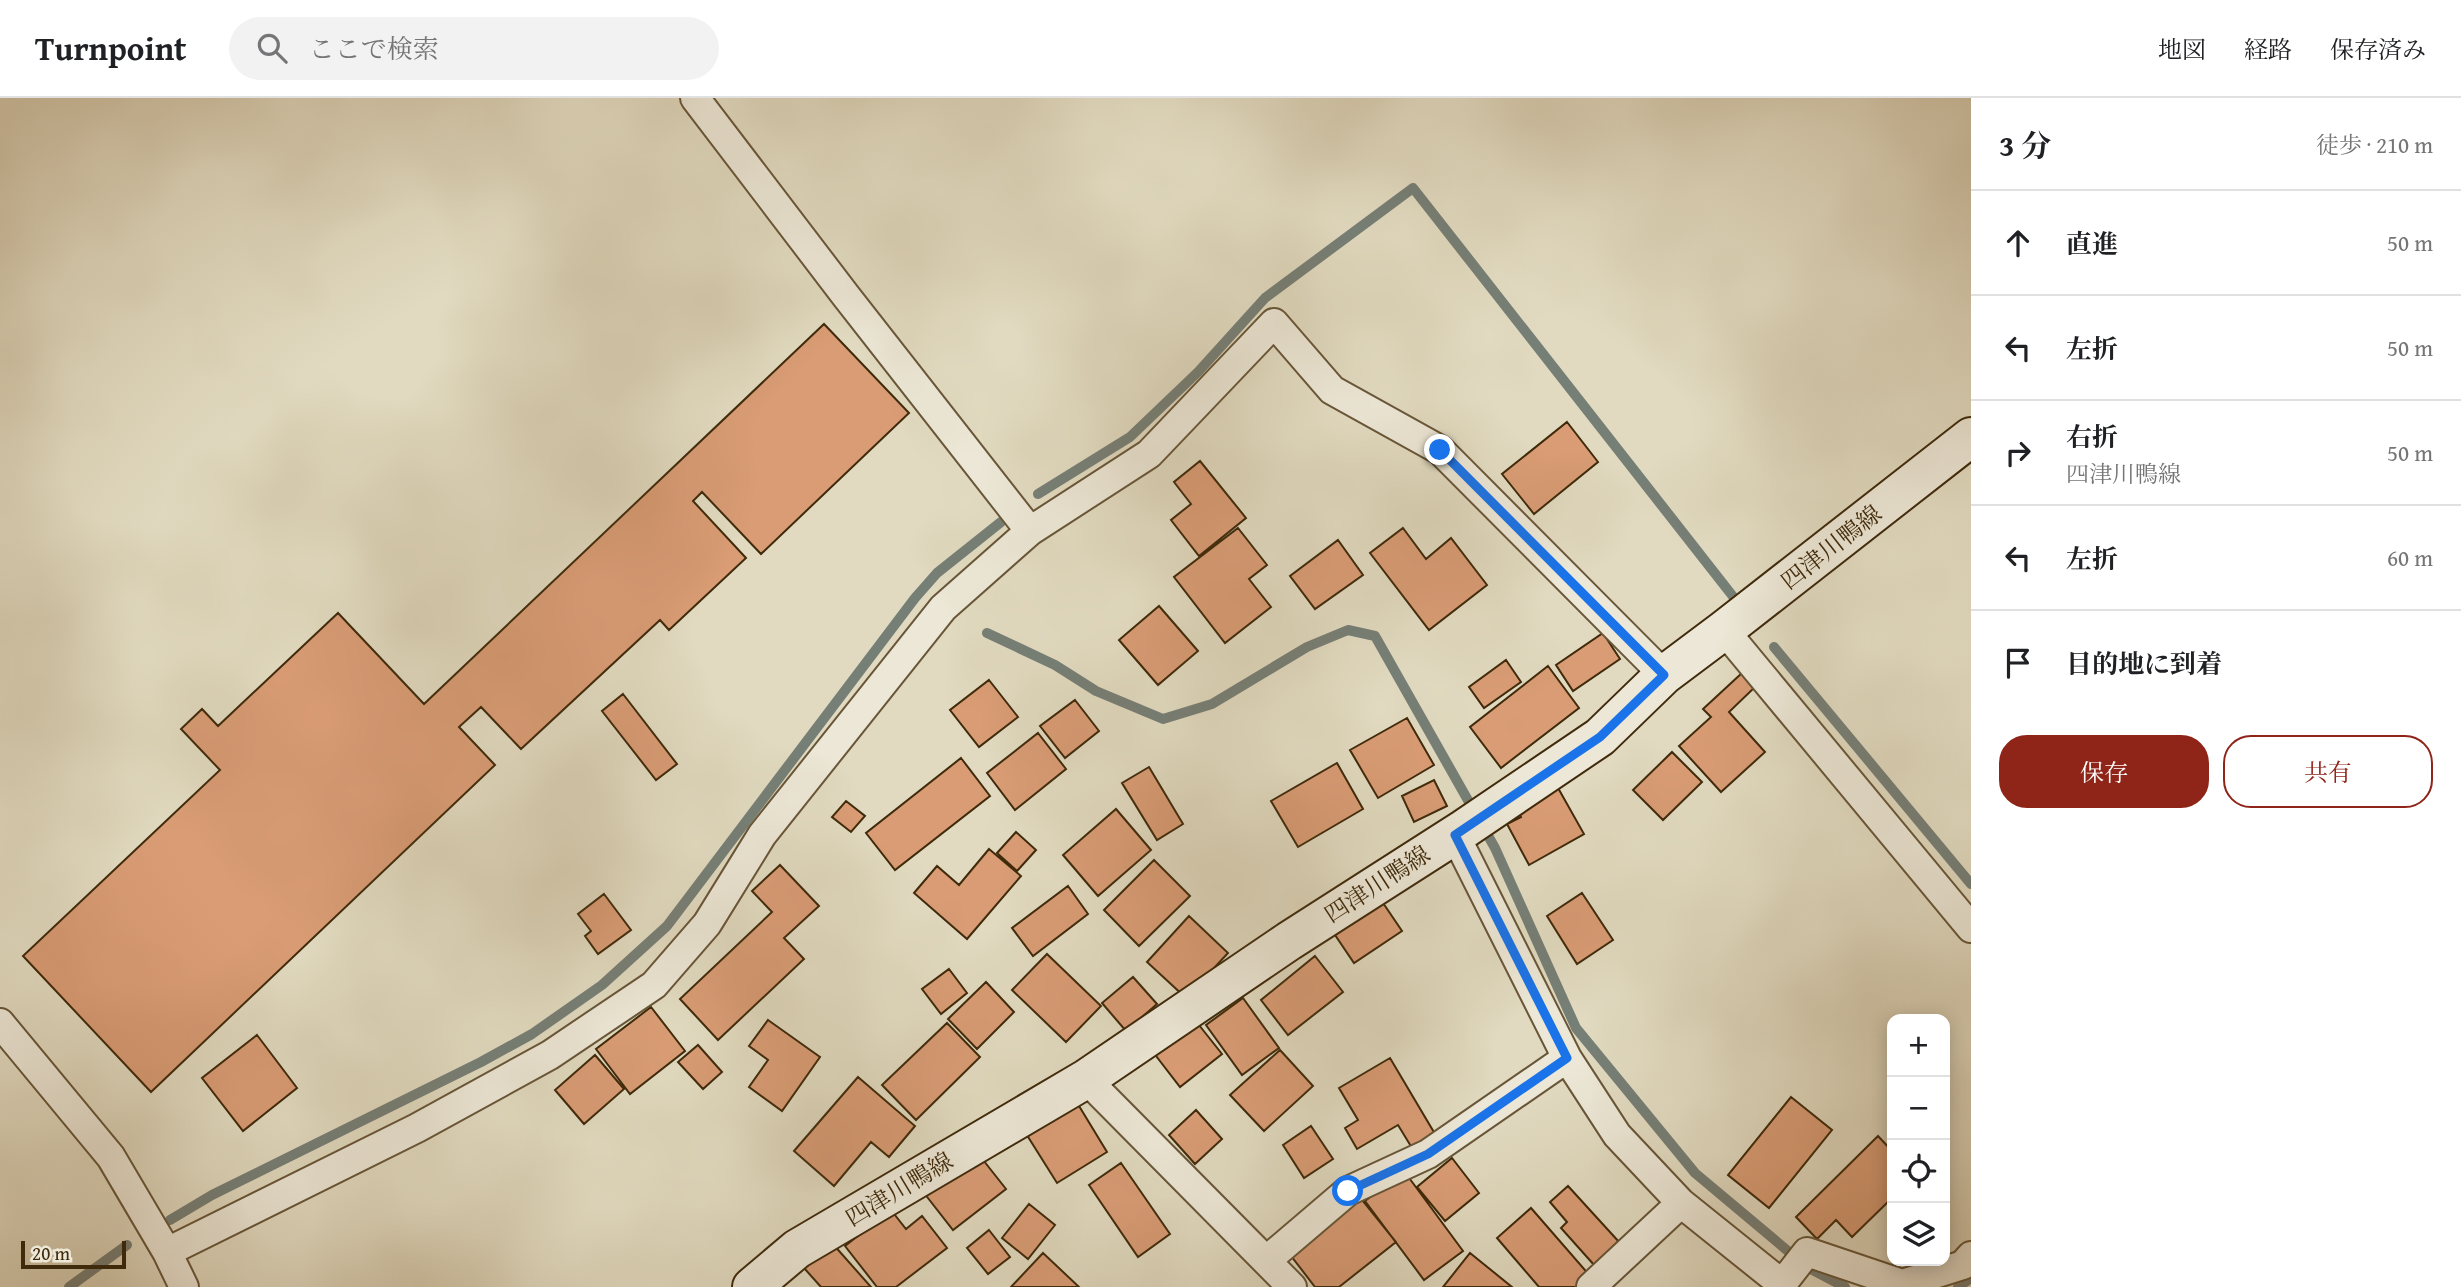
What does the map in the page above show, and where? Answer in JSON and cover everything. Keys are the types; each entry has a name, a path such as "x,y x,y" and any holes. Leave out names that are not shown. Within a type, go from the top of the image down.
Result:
{"main road":[{"name":"四津川鴨線","path":"752,1287 797,1249 1086,1079 1289,941 1600,737 1664,675 1971,437"}],"street":[{"path":"695,98 1030,531"},
{"path":"167,1252 417,1128 550,1055 654,985 707,924 762,835 943,608 1030,531 1149,454 1274,323 1332,390 1440,450 1664,675"},
{"path":"1724,630 1971,928"},
{"path":"1470,824 1567,1058 1617,1135 1681,1203 1782,1284 1807,1252 1902,1284 1963,1265 1971,1256"},
{"path":"0,1023 111,1157 167,1252 184,1287"},
{"path":"1267,1261 1348,1191 1428,1154 1567,1058"},
{"path":"1086,1079 1292,1287"},
{"path":"1591,1287 1681,1203"}],"building":[{"path":"824,324 909,413 761,554 702,492 693,501 746,558 669,630 660,620 521,749 481,707 459,727 495,765 151,1092 23,956 220,770 181,729 202,709 218,726 338,613 424,704"},
{"path":"1567,422 1598,462 1534,514 1502,474"},
{"path":"1200,461 1246,518 1199,556 1171,520 1191,504 1174,482"},
{"path":"1238,528 1267,565 1249,579 1271,607 1225,643 1174,577"},
{"path":"1403,528 1426,559 1451,538 1487,585 1429,630 1370,553"},
{"path":"1338,540 1363,575 1315,609 1290,576"},
{"path":"1159,606 1198,651 1158,685 1119,640"},
{"path":"1603,633 1620,659 1573,691 1556,665"},
{"path":"1506,660 1521,682 1484,708 1469,687"},
{"path":"1548,666 1579,708 1501,768 1470,727"},
{"path":"1742,673 1755,687 1729,712 1765,752 1721,792 1679,746 1711,717 1703,709"},
{"path":"989,680 1018,717 979,747 950,710"},
{"path":"623,694 677,764 656,780 602,711"},
{"path":"1075,700 1099,731 1065,758 1040,726"},
{"path":"1407,718 1434,765 1378,798 1350,750"},
{"path":"1038,733 1066,769 1015,810 987,773"},
{"path":"1672,752 1702,782 1663,820 1633,790"},
{"path":"961,758 990,796 895,870 866,833"},
{"path":"1337,763 1363,809 1298,847 1271,801"},
{"path":"1149,767 1183,824 1157,840 1122,783"},
{"path":"1553,779 1584,834 1529,865 1507,824 1521,817 1512,802"},
{"path":"1434,780 1447,806 1414,822 1402,796"},
{"path":"846,801 865,816 851,832 832,817"},
{"path":"1116,809 1151,850 1098,896 1063,855"},
{"path":"1016,832 1036,850 1017,871 997,853"},
{"path":"989,849 1021,876 967,939 914,893 937,866 959,885"},
{"path":"1154,860 1190,896 1139,946 1104,910"},
{"path":"780,865 819,906 784,938 804,959 718,1040 680,999 772,912 752,891"},
{"path":"1068,886 1088,914 1033,956 1012,928"},
{"path":"1582,893 1613,940 1577,964 1547,916"},
{"path":"604,894 631,930 598,954 585,936 591,931 578,914"},
{"path":"1379,897 1402,931 1354,963 1331,929"},
{"path":"1189,916 1228,953 1186,998 1147,962"},
{"path":"1047,954 1101,1006 1066,1042 1012,990"},
{"path":"1315,956 1343,992 1288,1035 1261,1000"},
{"path":"949,969 967,993 941,1014 922,989"},
{"path":"1133,977 1157,1004 1126,1031 1102,1003"},
{"path":"986,982 1014,1012 977,1049 948,1019"},
{"path":"1243,998 1279,1048 1242,1075 1206,1025"},
{"path":"651,1007 685,1051 630,1094 596,1049"},
{"path":"768,1020 820,1057 782,1111 749,1087 768,1060 749,1046"},
{"path":"1195,1020 1222,1054 1180,1087 1153,1052"},
{"path":"947,1023 980,1057 916,1120 882,1085"},
{"path":"257,1035 297,1088 243,1131 202,1078"},
{"path":"698,1045 722,1072 703,1089 678,1062"},
{"path":"1280,1050 1313,1086 1264,1131 1230,1095"},
{"path":"595,1055 624,1089 584,1124 555,1090"},
{"path":"1390,1058 1435,1134 1412,1148 1398,1125 1357,1149 1345,1128 1358,1120 1339,1088"},
{"path":"858,1077 915,1126 889,1157 871,1142 834,1186 794,1151"},
{"path":"1791,1097 1832,1130 1769,1208 1728,1175"},
{"path":"1076,1101 1107,1152 1057,1183 1025,1132"},
{"path":"1196,1110 1222,1139 1195,1164 1169,1135"},
{"path":"1311,1126 1333,1159 1304,1178 1283,1145"},
{"path":"1878,1136 1887,1146 1887,1203 1852,1237 1836,1220 1817,1239 1796,1217"},
{"path":"976,1151 1006,1189 953,1230 924,1193"},
{"path":"1452,1158 1479,1193 1445,1221 1417,1187"},
{"path":"1121,1163 1170,1234 1138,1257 1089,1185"},
{"path":"1404,1171 1463,1251 1424,1280 1365,1201"},
{"path":"1568,1186 1620,1243 1595,1266 1561,1228 1567,1222 1550,1202"},
{"path":"1359,1196 1396,1242 1339,1287 1315,1287 1288,1252"},
{"path":"1029,1204 1055,1225 1028,1259 1002,1238"},
{"path":"1531,1208 1591,1277 1579,1287 1539,1287 1497,1238"},
{"path":"891,1210 906,1229 922,1216 947,1248 896,1287 877,1287 845,1246"},
{"path":"989,1230 1010,1257 988,1274 967,1248"},
{"path":"832,1243 871,1287 821,1287 804,1268"},
{"path":"1043,1253 1079,1287 1011,1287"},
{"path":"1470,1253 1512,1287 1443,1287"}],"waterway":[{"path":"1038,494 1130,437 1198,372 1265,298 1413,188 1735,599"},
{"path":"170,1220 212,1195 481,1062 532,1034 602,985 667,926 915,598 937,573 1001,522"},
{"path":"987,633 1055,665 1096,691 1163,719 1212,704 1307,647 1348,630 1375,636 1495,848 1576,1028 1695,1173 1807,1267 1845,1287"},
{"path":"1774,647 1971,884"},
{"path":"69,1287 127,1245"},
{"path":"1958,1287 1971,1278"}],"route":[{"path":"1348,1191 1428,1154 1567,1058 1455,835 1600,737 1664,675 1440,450"}]}
